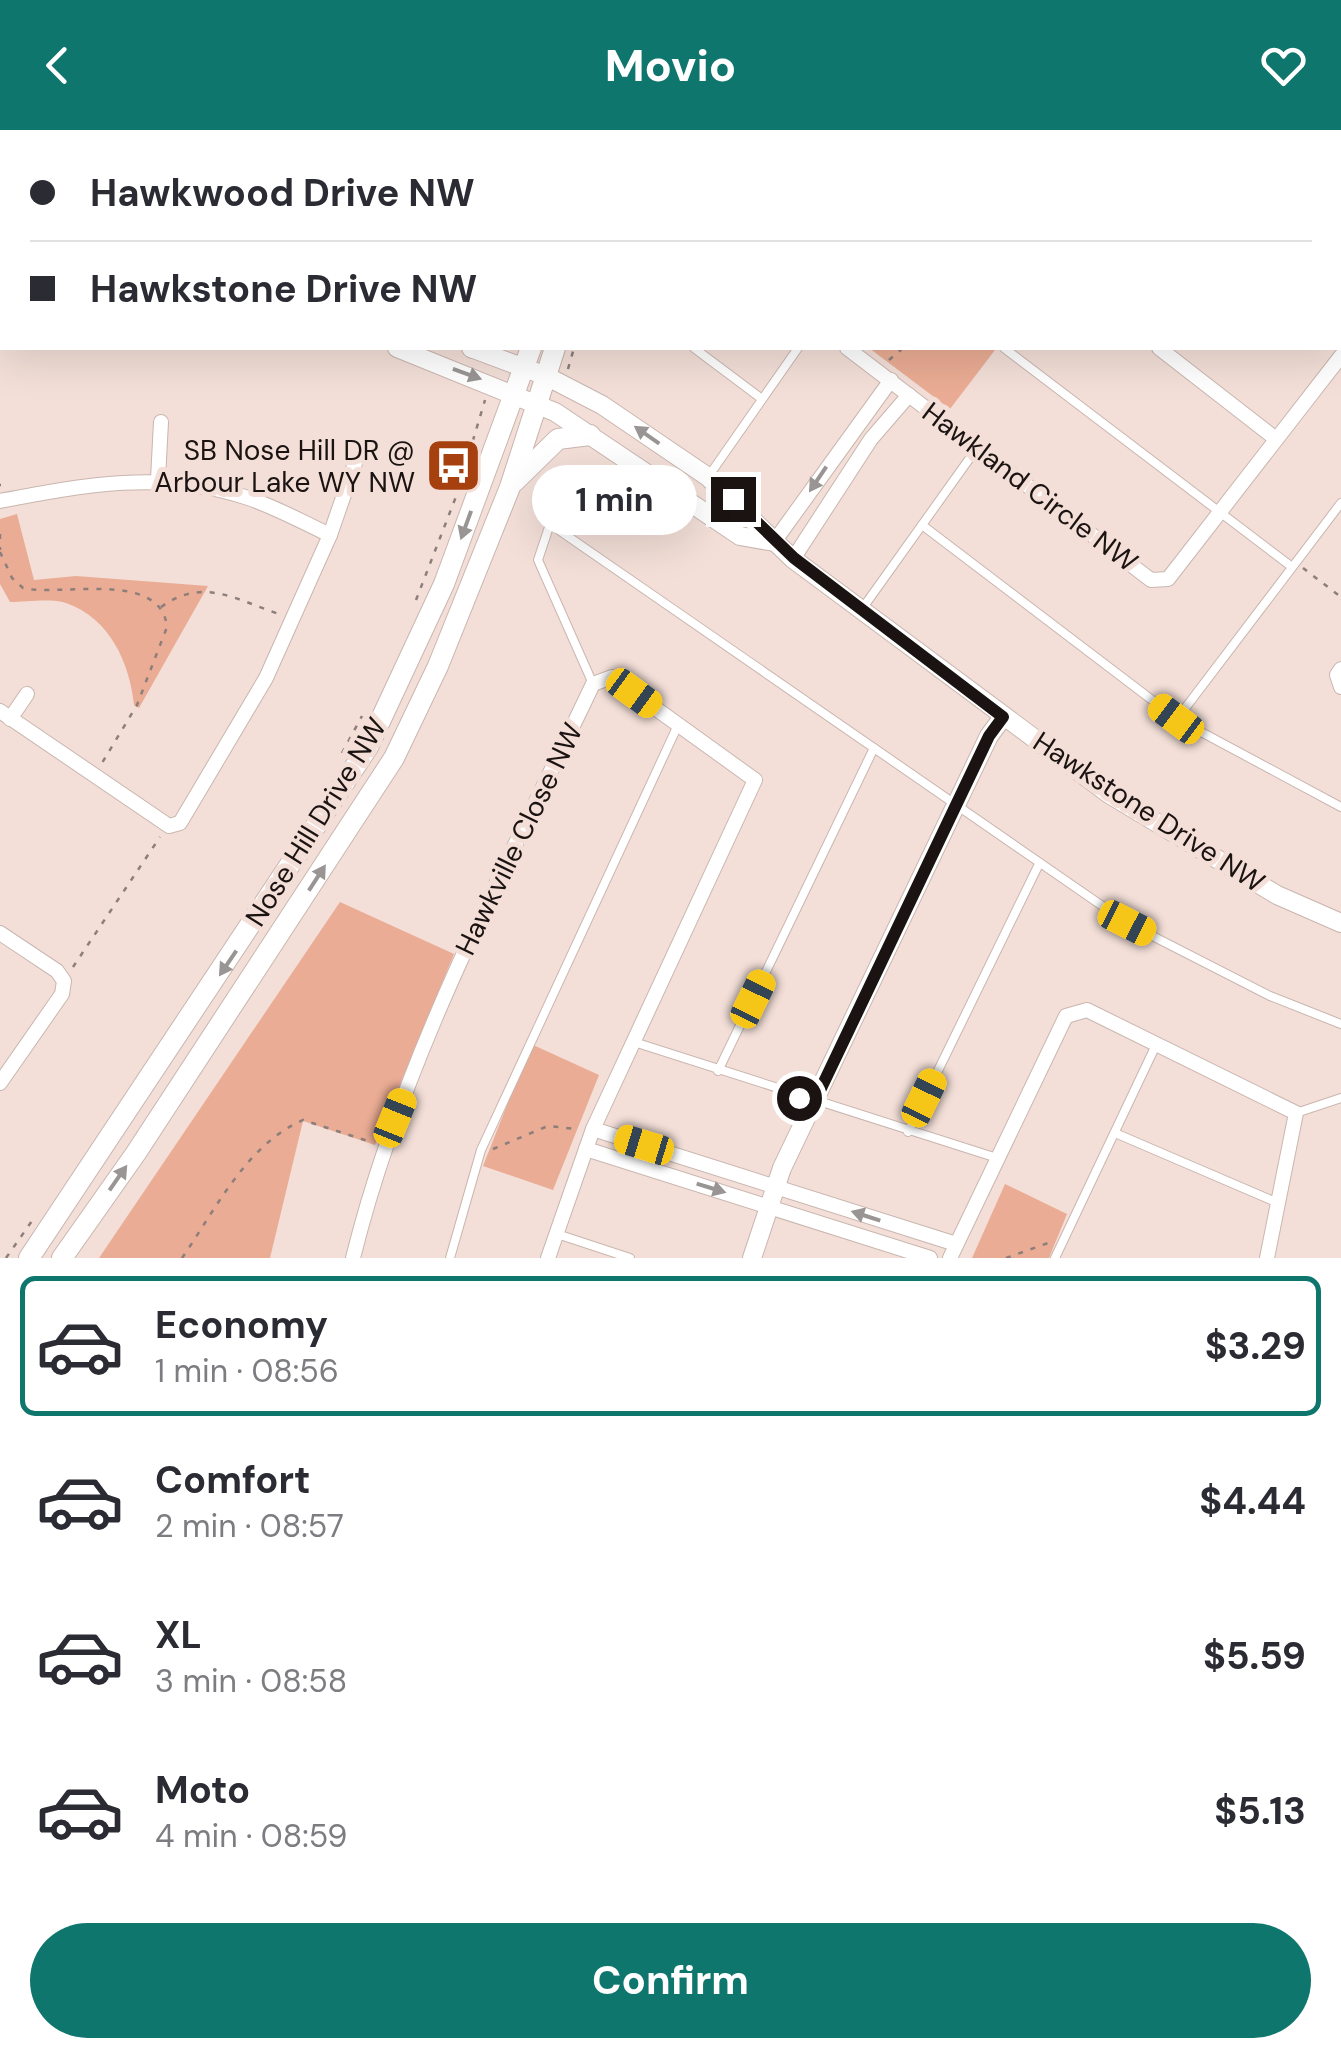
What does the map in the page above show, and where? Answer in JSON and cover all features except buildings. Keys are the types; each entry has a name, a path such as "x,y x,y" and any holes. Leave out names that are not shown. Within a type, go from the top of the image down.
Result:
{"main road":[{"name":"Nose Hill Drive NW","path":"62,1258 136,1152 394,758 438,666 510,487 555,350"},
{"name":"Nose Hill Drive NW","path":"29,1258 368,747 444,584 528,358"},
{"path":"510,487 558,440 590,435"}],"street":[{"path":"438,130 454,130"},
{"name":"Hawkstone Drive NW","path":"401,350 537,403 740,536 774,542"},
{"name":"Hawkstone Drive NW","path":"484,350 528,358 546,376 602,404 708,478 758,520 774,542 1003,717 1198,851 1277,895 1341,922"},
{"name":"Hawkland Circle NW","path":"851,350 1150,580 1168,579 1341,356"},
{"path":"1163,350 1276,439"},
{"path":"774,542 890,380"},
{"name":"Hawkland Circle NW","path":"794,558 871,440 909,394"},
{"path":"158,479 162,422"},
{"path":"27,694 5,715 169,826 180,823 266,678 330,535 355,464"},
{"path":"0,502 65,488 158,479 245,496 330,535"},
{"path":"1341,669 1337,674 1341,688"},
{"path":"548,1258 586,1149 585,1129 755,780 612,677 594,684"},
{"name":"Hawkville Close NW","path":"353,1258 384,1146 461,958 594,684"},
{"path":"752,1258 777,1187 814,1103 1003,717"},
{"path":"0,933 56,970 64,981 62,994 0,1082"},
{"path":"585,1129 777,1187 953,1251 1066,1016 1087,1010 1296,1114 1266,1258"},
{"path":"586,1149 930,1258"}],"lane":[{"path":"697,350 762,399"},
{"path":"708,478 797,350"},
{"path":"1007,350 1292,567"},
{"path":"862,609 977,448"},
{"path":"1176,719 1341,503"},
{"path":"594,684 538,560 550,524 1127,923 1270,996 1341,1024"},
{"path":"922,525 1176,719 1341,806"},
{"path":"450,1258 482,1150 678,725"},
{"path":"718,1071 874,748"},
{"path":"908,1132 1039,864"},
{"path":"631,1041 814,1103 997,1158"},
{"path":"1055,1258 1156,1045"},
{"path":"1296,1114 1341,1098"},
{"path":"1114,1133 1278,1203"},
{"path":"554,1233 630,1258"}],"path":[{"path":"568,369 573,350"},
{"path":"886,363 901,350"},
{"path":"416,602 457,494 485,399"},
{"path":"0,534 0,551 12,578 22,588 120,588 160,608 167,627 137,705 99,768"},
{"path":"1292,567 1304,568 1341,598"},
{"path":"160,608 190,590 204,589 292,619"},
{"path":"342,754 367,708"},
{"path":"78,964 158,843"},
{"path":"182,1258 258,1150 284,1128 304,1120 384,1146"},
{"path":"482,1150 548,1126 585,1129"},
{"path":"6,1258 40,1209"},
{"path":"1006,1258 1064,1238"}],"shaded area":[{"path":"872,350 995,350 950,409"},
{"path":"17,514 34,580 76,576 208,586 139,708 134,705 128,674 115,644 95,619 66,603 10,602 0,584 0,519"},
{"path":"340,902 454,954 375,1145 303,1121 270,1258 99,1258"},
{"path":"531,1044 599,1075 553,1190 483,1166"},
{"path":"1005,1184 1067,1214 1049,1258 972,1258"}],"place":[{"name":"SB Nose Hill DR @ Arbour Lake WY NW","path":"454,466"}],"route":[{"path":"733,499 758,520 774,542 1003,717 989,736 814,1103 799,1098"}]}
